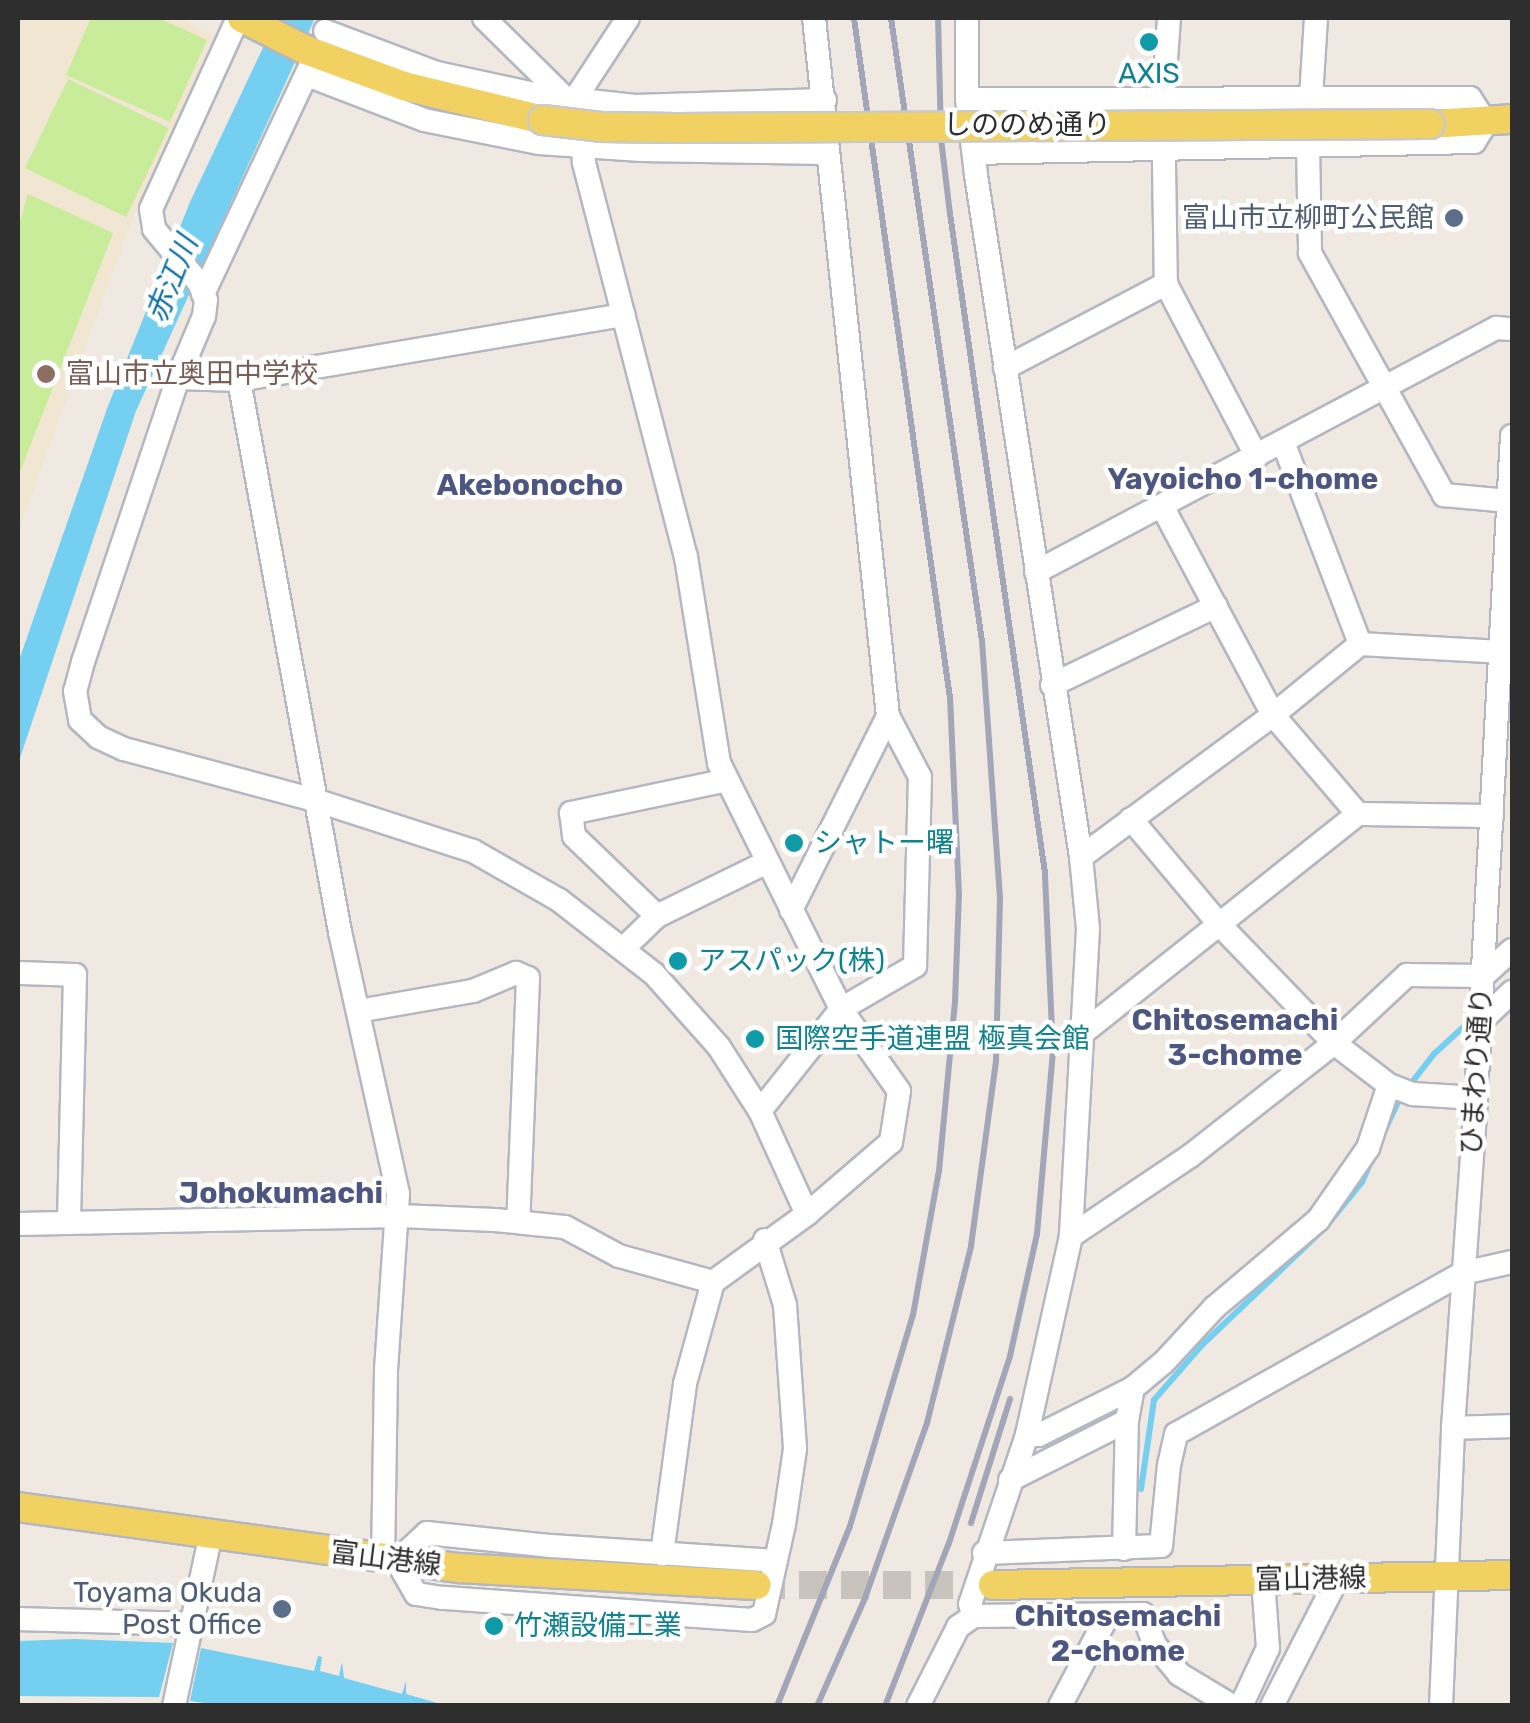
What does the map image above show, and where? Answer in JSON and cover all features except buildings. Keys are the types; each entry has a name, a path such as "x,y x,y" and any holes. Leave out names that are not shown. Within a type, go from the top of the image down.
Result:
{"main road":[{"name":"しののめ通り","path":"247,20 317,45 404,86 542,120 601,127 1500,121"},
{"name":"富山港線","path":"18,1507 390,1560 678,1583 757,1585"},
{"name":"富山港線","path":"993,1585 1512,1574"}],"street":[{"path":"484,18 572,100 686,557 719,762 841,1009 899,1091 891,1142 807,1214 765,1240 713,1282 685,1384 662,1554"},
{"path":"572,100 628,18"},
{"path":"760,1111 841,1009 915,966 920,776 888,716 814,18"},
{"path":"967,18 968,99 974,154 1081,857 1088,929 1072,1236 1027,1435 984,1552 970,1604 974,1616"},
{"path":"1169,18 1163,101 1166,284 1256,457"},
{"path":"1316,18 1308,145 1310,253 1444,495 1510,487"},
{"path":"201,288 154,229 151,210 247,20"},
{"path":"317,45 572,100 634,106 825,100"},
{"path":"317,45 424,120 540,143 582,147 828,153"},
{"path":"317,45 201,288 204,316 178,378 75,691 80,720 98,737 124,749 318,801 473,851 559,900 625,948 719,1047 760,1111 807,1214"},
{"path":"968,99 1470,98 1500,121 1474,142 974,154"},
{"path":"1005,368 1166,284"},
{"path":"178,378 239,380 624,314"},
{"path":"1036,572 1496,328 1512,330"},
{"path":"239,380 399,1216 386,1371 390,1560 416,1594 752,1620 764,1614 795,1449 785,1305 765,1240"},
{"name":"ひまわり通り","path":"1441,1706 1452,1428 1492,816 1505,705 1500,652 1512,436"},
{"path":"1282,442 1360,644"},
{"path":"1162,506 1274,715 1358,814"},
{"path":"1052,685 1216,606"},
{"path":"1081,857 1274,715 1360,644 1500,652"},
{"path":"792,910 888,716"},
{"path":"657,916 574,836 571,814 727,780"},
{"path":"1085,1031 1358,814 1492,816"},
{"path":"1132,819 1219,924 1334,1044 1389,1085 1414,1094 1476,1098"},
{"path":"625,948 657,916 767,862"},
{"path":"1072,1236 1190,1156 1334,1044 1407,974 1483,976 1512,950"},
{"path":"18,973 75,975 69,1223"},
{"path":"358,1011 473,991 516,973 528,978 518,1222"},
{"path":"1480,1022 1512,992"},
{"path":"1027,1435 1038,1435 1133,1388 1164,1362 1215,1307 1318,1220 1368,1148 1389,1085"},
{"path":"18,1224 399,1216 518,1222 565,1227 619,1256 713,1282"},
{"path":"984,1552 1161,1546 1168,1466 1176,1434 1463,1273 1512,1262"},
{"path":"1124,1549 1127,1422 1133,1388"},
{"path":"1010,1480 1127,1422"},
{"path":"1452,1428 1512,1426"},
{"path":"390,1560 427,1533 776,1561"},
{"path":"174,1706 211,1534"},
{"path":"1272,1706 1337,1579"},
{"path":"1241,1706 1268,1648 1263,1580"},
{"path":"918,1706 958,1627 974,1616 1143,1614 1156,1644 1179,1674 1232,1706"},
{"path":"1060,1706 1108,1615"},
{"path":"18,1620 191,1628"}],"shaded area":[{"name":"富山市立奥田中学校","path":"18,18 180,18 214,36 133,217 18,532"}],"green space":[{"path":"91,18 158,18 207,40 170,122 66,75"},
{"path":"68,79 169,128 126,217 25,168"},
{"path":"28,194 113,233 18,477 18,228"}],"water":[{"name":"赤江川","path":"277,18 315,18 136,411 18,764 18,663 108,406 190,202"},
{"path":"18,1641 173,1643 159,1697 18,1696"},
{"path":"201,1648 314,1671 318,1656 322,1657 320,1671 339,1676 342,1662 344,1678 402,1694 406,1681 406,1694 444,1705 227,1706 190,1701"}],"waterway":[{"path":"1409,1086 1434,1054 1472,1019"},
{"path":"1385,1130 1401,1096"},
{"path":"1141,1489 1154,1400 1202,1345 1324,1229 1362,1182 1372,1160"}],"tunnel":[{"path":"757,1585 993,1585"}],"railway":[{"path":"777,1706 850,1526 913,1315 939,1171 955,1002 959,895 950,698 854,18"},
{"path":"817,1706 865,1598 927,1423 971,1246 996,1061 1000,898 982,641 891,18"},
{"path":"885,1706 949,1543 1010,1356 1037,1234 1053,1052 1045,873 950,214 941,138 938,18"},
{"path":"971,1523 1010,1399"}],"place":[{"name":"AXIS","path":"1149,42"},
{"name":"富山市立柳町公民館","path":"1454,218"},
{"name":"富山市立奥田中学校","path":"46,374"},
{"name":"シャトー曙","path":"794,843"},
{"name":"アスパック(株)","path":"678,961"},
{"name":"国際空手道連盟 極真会館","path":"755,1039"},
{"name":"Toyama Okuda Post Office","path":"282,1609"},
{"name":"竹瀬設備工業","path":"494,1626"}],"district":[{"name":"Yayoicho 1-chome","path":"1243,479"},
{"name":"Akebonocho","path":"530,485"},
{"name":"Chitosemachi 3-chome","path":"1235,1037"},
{"name":"Johokumachi","path":"281,1193"},
{"name":"Chitosemachi 2-chome","path":"1118,1633"}]}
